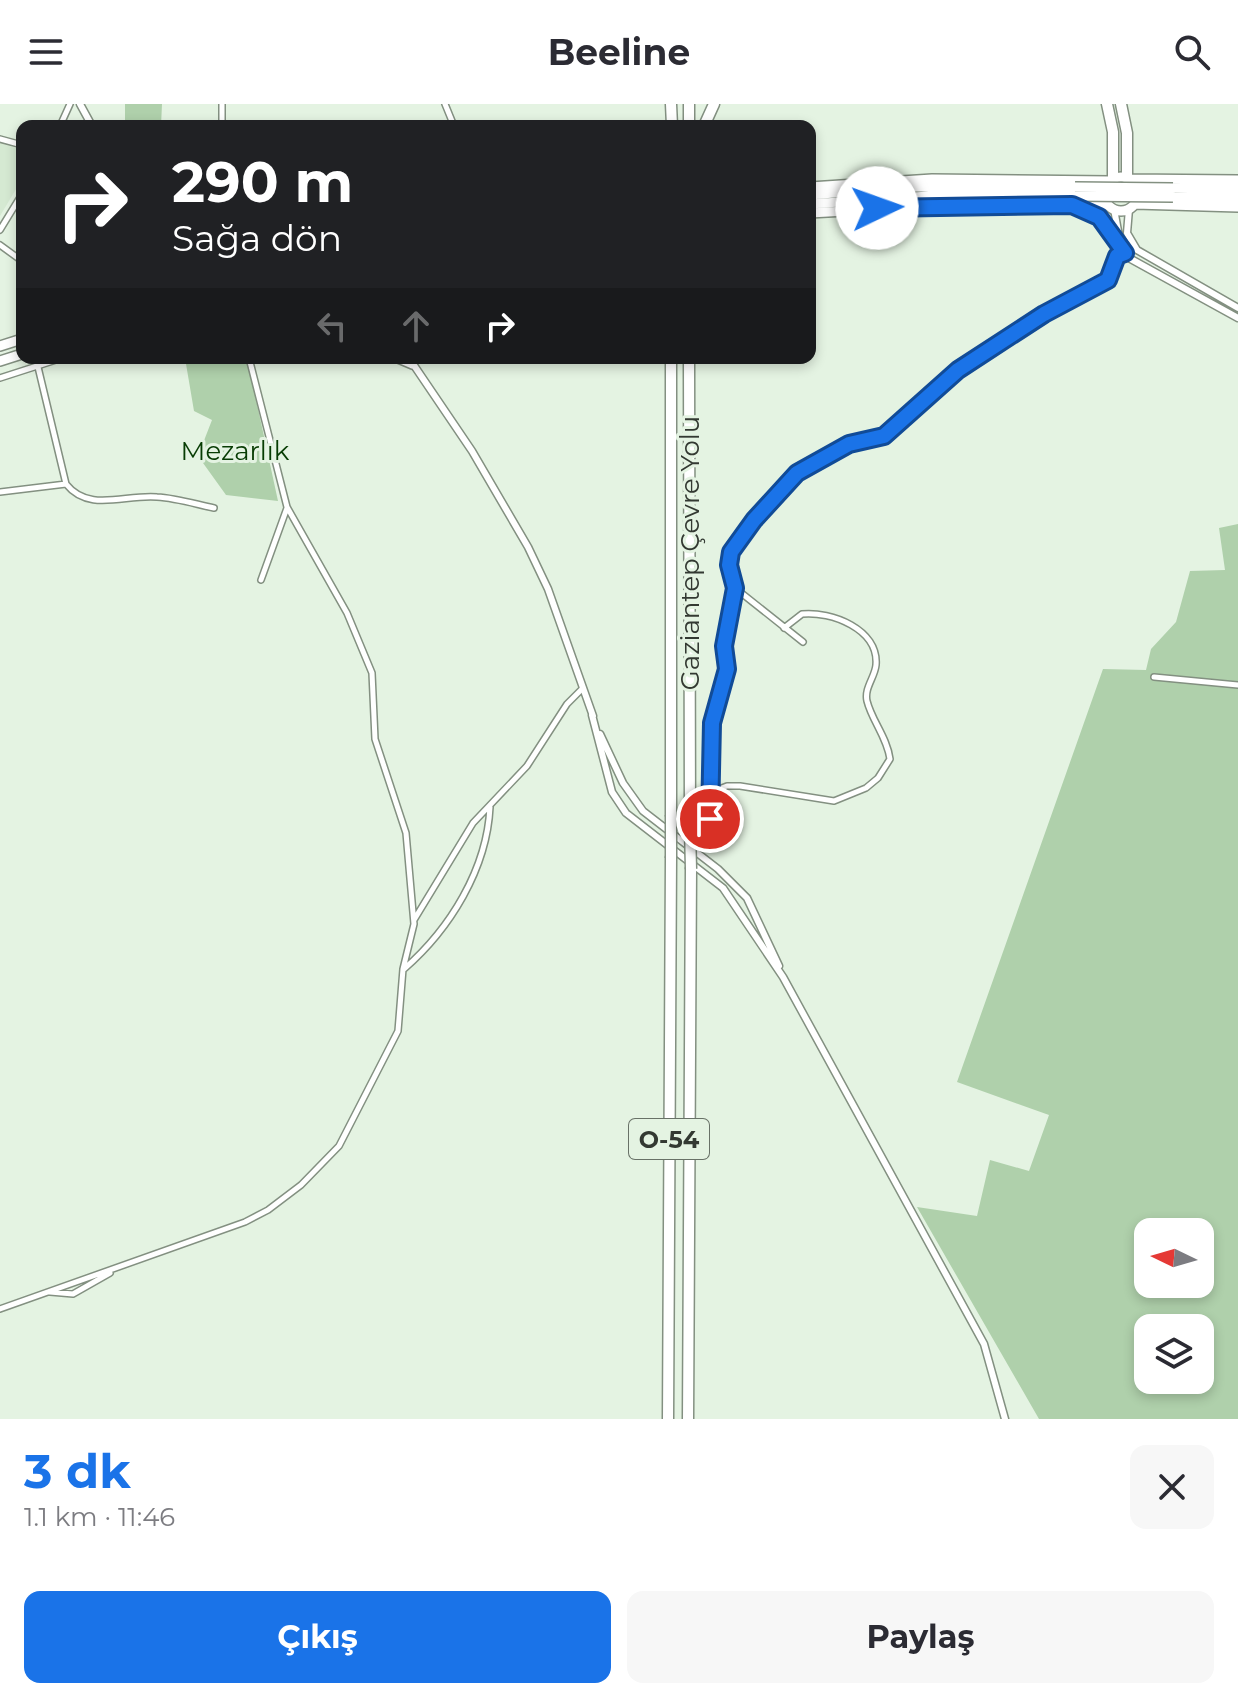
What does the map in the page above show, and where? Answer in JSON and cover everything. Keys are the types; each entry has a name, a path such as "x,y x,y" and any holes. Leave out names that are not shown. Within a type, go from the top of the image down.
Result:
{"highway":[{"path":"1107,104 1113,132 1111,180 1105,191 1111,207"},
{"path":"1121,104 1127,133 1128,178 1138,189 1132,206"},
{"path":"816,187 932,179 1238,180"},
{"path":"816,194 904,187 1074,196 1111,207 1238,207"},
{"path":"816,213 1238,189"},
{"path":"1173,192 1238,198"},
{"path":"816,204 944,195 1074,196"},
{"name":"Gaziantep Çevre Yolu","path":"668,1419 671,364"},
{"name":"Gaziantep Çevre Yolu","path":"688,1419 691,869 689,364"}],"street":[{"path":"1074,196 1099,217 1120,242"},
{"path":"0,230 16,204"},
{"path":"1132,206 1127,233 1137,250 1238,308"},
{"path":"1111,207 1125,253 1238,318"},
{"path":"718,844 710,819 714,791 712,723 727,669 724,646 735,588 729,565 731,552 754,520 797,473 849,444 884,436 958,370 1044,314 1108,280 1117,256 1125,253"},
{"path":"0,378 46,364"},
{"path":"0,1309 114,1270 268,1210 333,1155 398,1031 403,969 413,920 406,833 375,739 372,673 347,613 287,507 251,364"},
{"path":"407,364 412,366 472,451 528,547 548,589 583,688 612,792 626,813 723,888 783,977 984,1344 1005,1419"},
{"path":"38,367 66,484 72,492 88,500 160,497 214,508"},
{"path":"0,492 66,484"},
{"path":"261,580 287,507"},
{"path":"735,588 803,642"},
{"path":"714,791 727,786 740,786 834,801 866,788 878,778 890,759 867,702 877,661 868,638 850,624 818,614 802,614 784,628"},
{"path":"1154,677 1238,685"},
{"path":"413,920 473,823 536,755 567,704 583,688"},
{"path":"592,715 623,783 643,811 718,869 747,898 769,939 783,977"},
{"path":"403,969 426,948 461,905 489,830 490,807"},
{"path":"49,1292 73,1294 114,1270"}],"shaded area":[{"path":"0,143 16,148 16,189 0,216"}],"green space":[{"path":"125,104 162,104 161,120 125,120"},
{"name":"Mezarlık","path":"186,364 248,364 278,501 226,495 198,456 212,420 194,411"},
{"path":"1238,524 1238,1419 1039,1419 917,1207 977,1216 990,1160 1029,1171 1049,1115 957,1082 1103,669 1146,670 1151,649 1176,622 1190,571 1225,570 1219,528"}],"route":[{"path":"710,819 714,791 712,723 727,669 724,646 735,588 729,565 731,552 754,520 797,473 849,444 884,436 958,370 1044,314 1108,280 1117,256 1125,253 1099,217 1072,205 877,208"}]}
